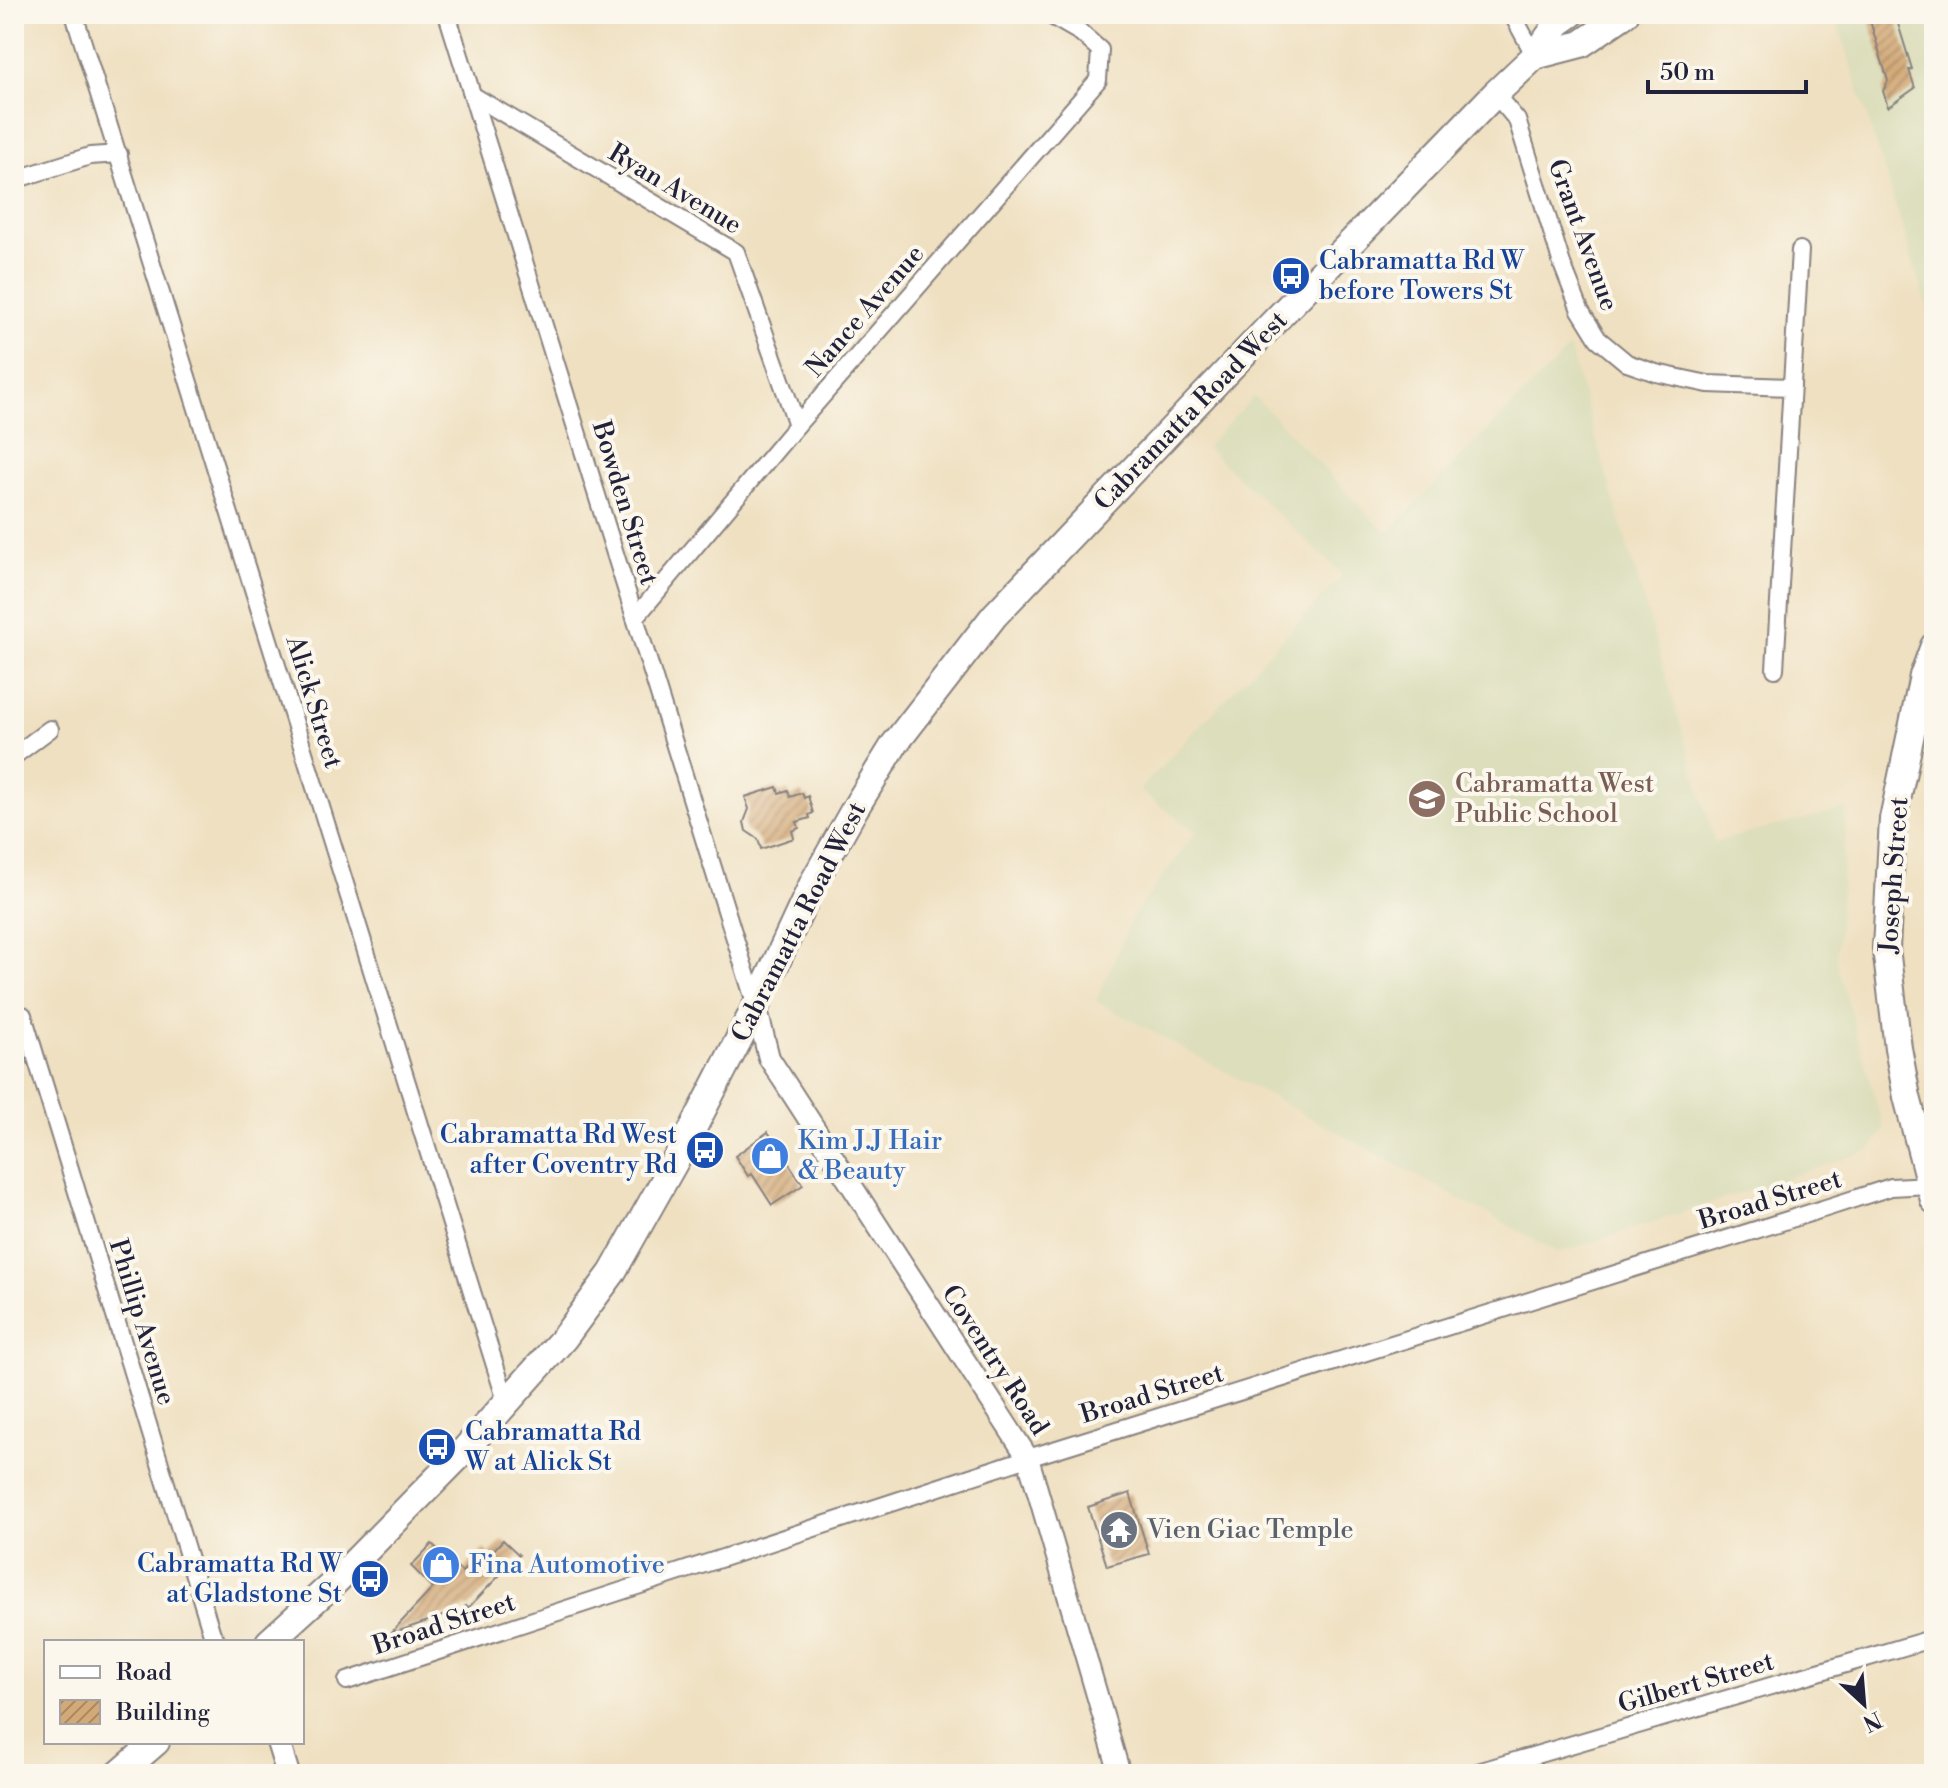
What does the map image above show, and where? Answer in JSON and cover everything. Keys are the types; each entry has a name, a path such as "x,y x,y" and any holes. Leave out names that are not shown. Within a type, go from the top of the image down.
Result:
{"main road":[{"name":"Cabramatta Road West","path":"271,1640 336,1581 461,1454 564,1338 612,1273 687,1140 756,1006 814,881 854,810 894,745 994,616 1271,325 1535,56 1558,23 1571,14"},
{"name":"Cabramatta Road West","path":"1535,56 1581,44 1625,14"},
{"name":"Joseph Street","path":"1932,1192 1907,1097 1886,948 1893,819 1923,676 1934,646"},
{"path":"119,1774 154,1744"},
{"path":"279,1744 288,1774"}],"street":[{"name":"Alick Street","path":"74,14 507,1404"},
{"name":"Bowden Street","path":"447,14 756,1006"},
{"name":"Nance Avenue","path":"635,618 797,425 1098,80 1100,50 1081,33 1048,14"},
{"path":"1512,14 1535,56"},
{"name":"Grant Avenue","path":"1495,94 1517,120 1562,264 1580,310 1598,339 1627,363 1656,373 1708,384 1792,387"},
{"name":"Ryan Avenue","path":"474,96 736,252 797,425"},
{"path":"14,180 90,156 119,154"},
{"path":"1775,669 1800,250"},
{"path":"14,756 50,729"},
{"name":"Coventry Road","path":"756,1006 769,1058 1028,1458 1120,1774"},
{"name":"Phillip Avenue","path":"23,1015 212,1634 216,1640"},
{"name":"Broad Street","path":"347,1681 1028,1458 1891,1187 1932,1192"},
{"name":"Gilbert Street","path":"1471,1774 1934,1638"}],"shaded area":[{"path":"1835,14 1934,14 1934,328"},
{"name":"Cabramatta West Public School","path":"1569,348 1715,842 1847,808 1836,961 1884,1130 1869,1151 1559,1253 1096,1001 1133,916 1196,832 1139,790 1343,575 1206,447 1254,396 1386,533"}],"building":[{"path":"1868,14 1895,14 1912,69 1909,70 1915,88 1888,107 1883,91 1888,81"},
{"path":"777,787 779,793 788,790 790,797 802,793 804,798 808,796 813,813 809,815 810,818 797,822 799,828 792,831 794,838 761,849 758,839 746,831 744,822 749,809 745,797"},
{"path":"768,1132 803,1185 772,1205 752,1174 748,1176 735,1156"},
{"name":"Vien Giac Temple","path":"1130,1493 1149,1554 1107,1566 1088,1507"},
{"path":"503,1540 519,1555 468,1608 466,1606 390,1634 433,1588 411,1566 432,1544 462,1572 484,1549 490,1554"}],"place":[{"name":"Cabramatta Rd W before Towers St","path":"1291,276"},
{"name":"Cabramatta West Public School","path":"1427,799"},
{"name":"Cabramatta Rd West after Coventry Rd","path":"705,1150"},
{"name":"Kim J.J Hair & Beauty","path":"770,1156"},
{"name":"Cabramatta Rd W at Alick St","path":"437,1447"},
{"name":"Vien Giac Temple","path":"1119,1530"},
{"name":"Fina Automotive","path":"441,1565"},
{"name":"Cabramatta Rd W at Gladstone St","path":"370,1579"}]}
